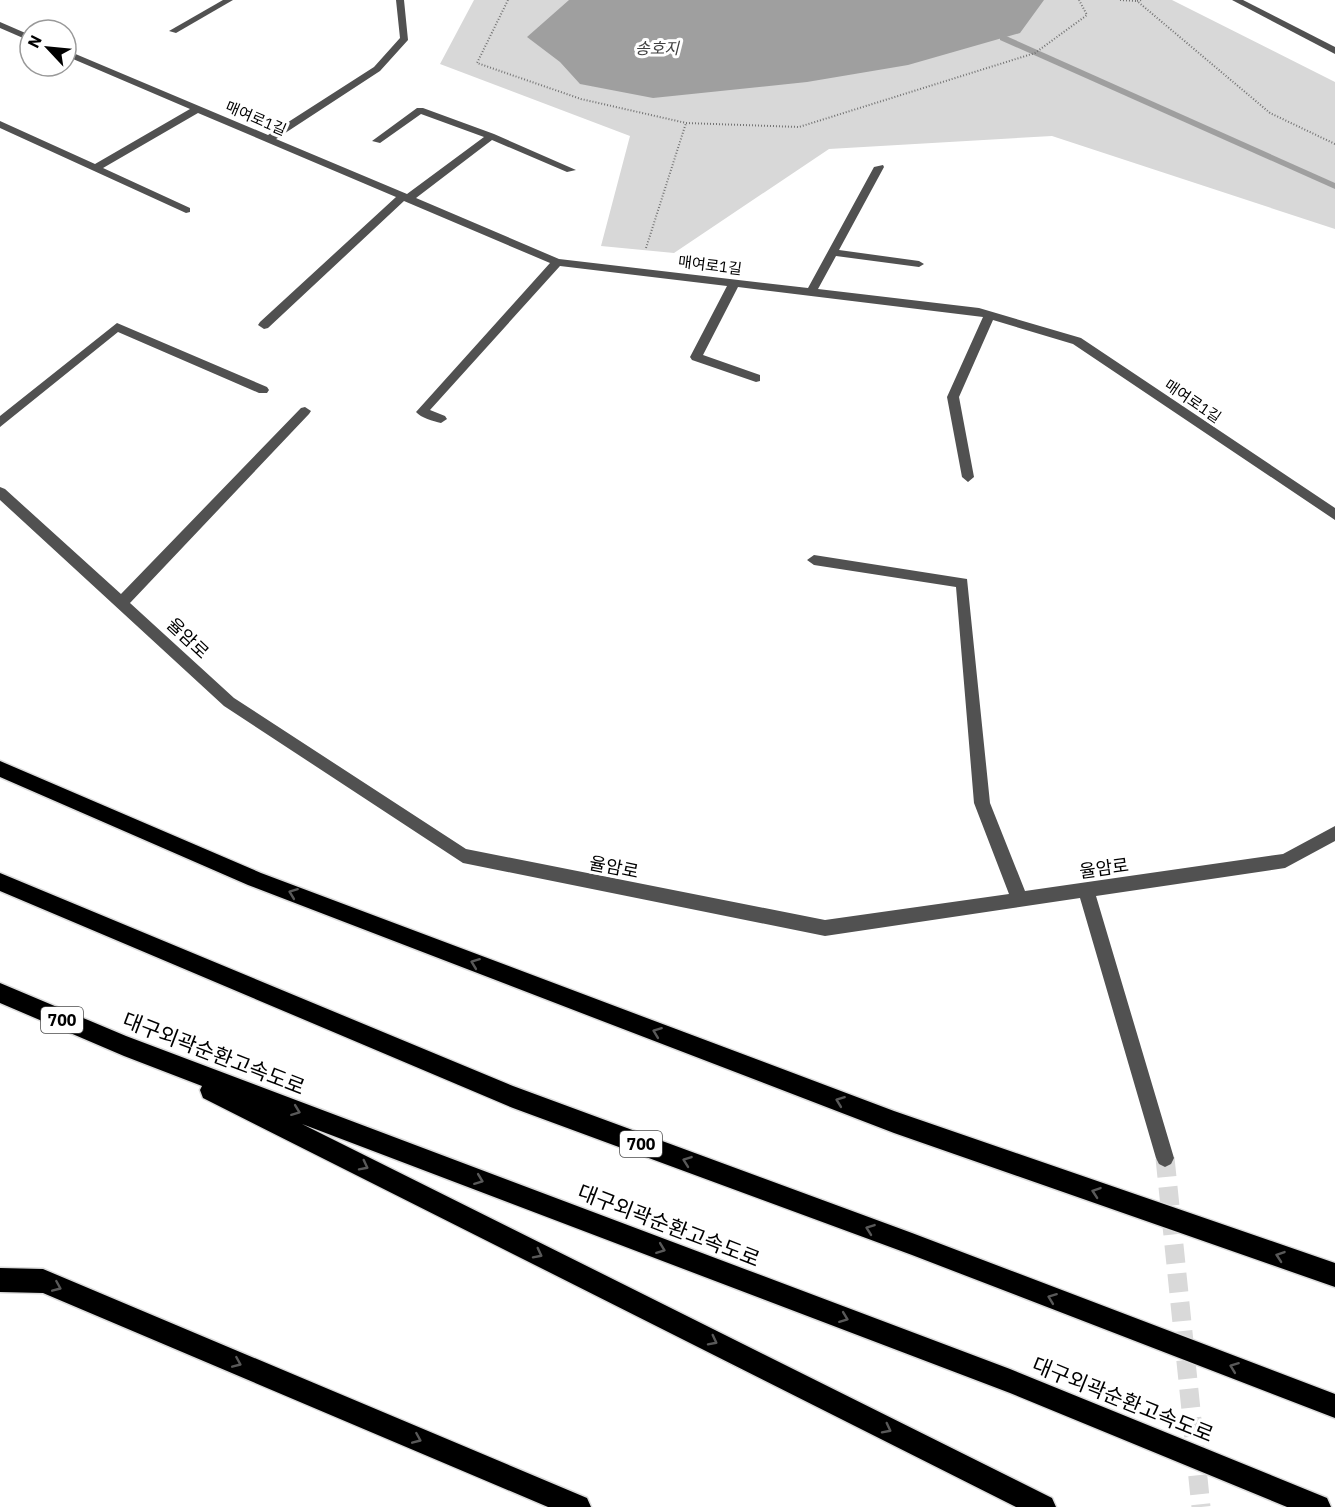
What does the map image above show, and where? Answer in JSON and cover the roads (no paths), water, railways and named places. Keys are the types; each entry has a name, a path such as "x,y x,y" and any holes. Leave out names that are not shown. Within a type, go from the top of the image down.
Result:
{"highway":[{"path":"0,769 255,879 894,1122 1335,1275"},
{"name":"700","path":"0,882 513,1097 901,1240 1335,1406"},
{"name":"대구외곽순환고속도로","path":"0,993 124,1046 1010,1381 1318,1507"},
{"path":"124,1046 1043,1507"},
{"path":"0,1280 43,1281 578,1507"}],"street":[{"path":"173,31 229,0"},
{"path":"268,139 377,69 405,38 400,0"},
{"path":"1236,0 1335,51"},
{"path":"0,25 18,33"},
{"name":"매여로1길","path":"78,58 557,262 989,315 1077,341 1335,515"},
{"path":"95,168 198,109"},
{"path":"377,141 420,110 491,136 571,170"},
{"path":"0,124 186,210"},
{"path":"264,325 406,197 491,136"},
{"path":"811,292 879,167"},
{"path":"833,252 919,264"},
{"path":"441,418 422,412 557,262"},
{"path":"734,283 696,357 756,378"},
{"path":"968,477 953,397 989,315"},
{"path":"0,423 117,327 263,390"},
{"path":"121,603 305,411"},
{"name":"율암로","path":"0,492 229,702 463,856 825,928 1285,861 1335,832"},
{"path":"814,560 962,583 982,803 1020,900"},
{"path":"1086,890 1165,1158"}],"water":[{"name":"송호지","path":"569,0 1044,0 1020,33 908,65 807,82 653,98 580,84 560,62 527,37"}],"waterway":[{"path":"1003,38 1335,186"}],"tunnel":[{"path":"1165,1158 1201,1507"}]}
